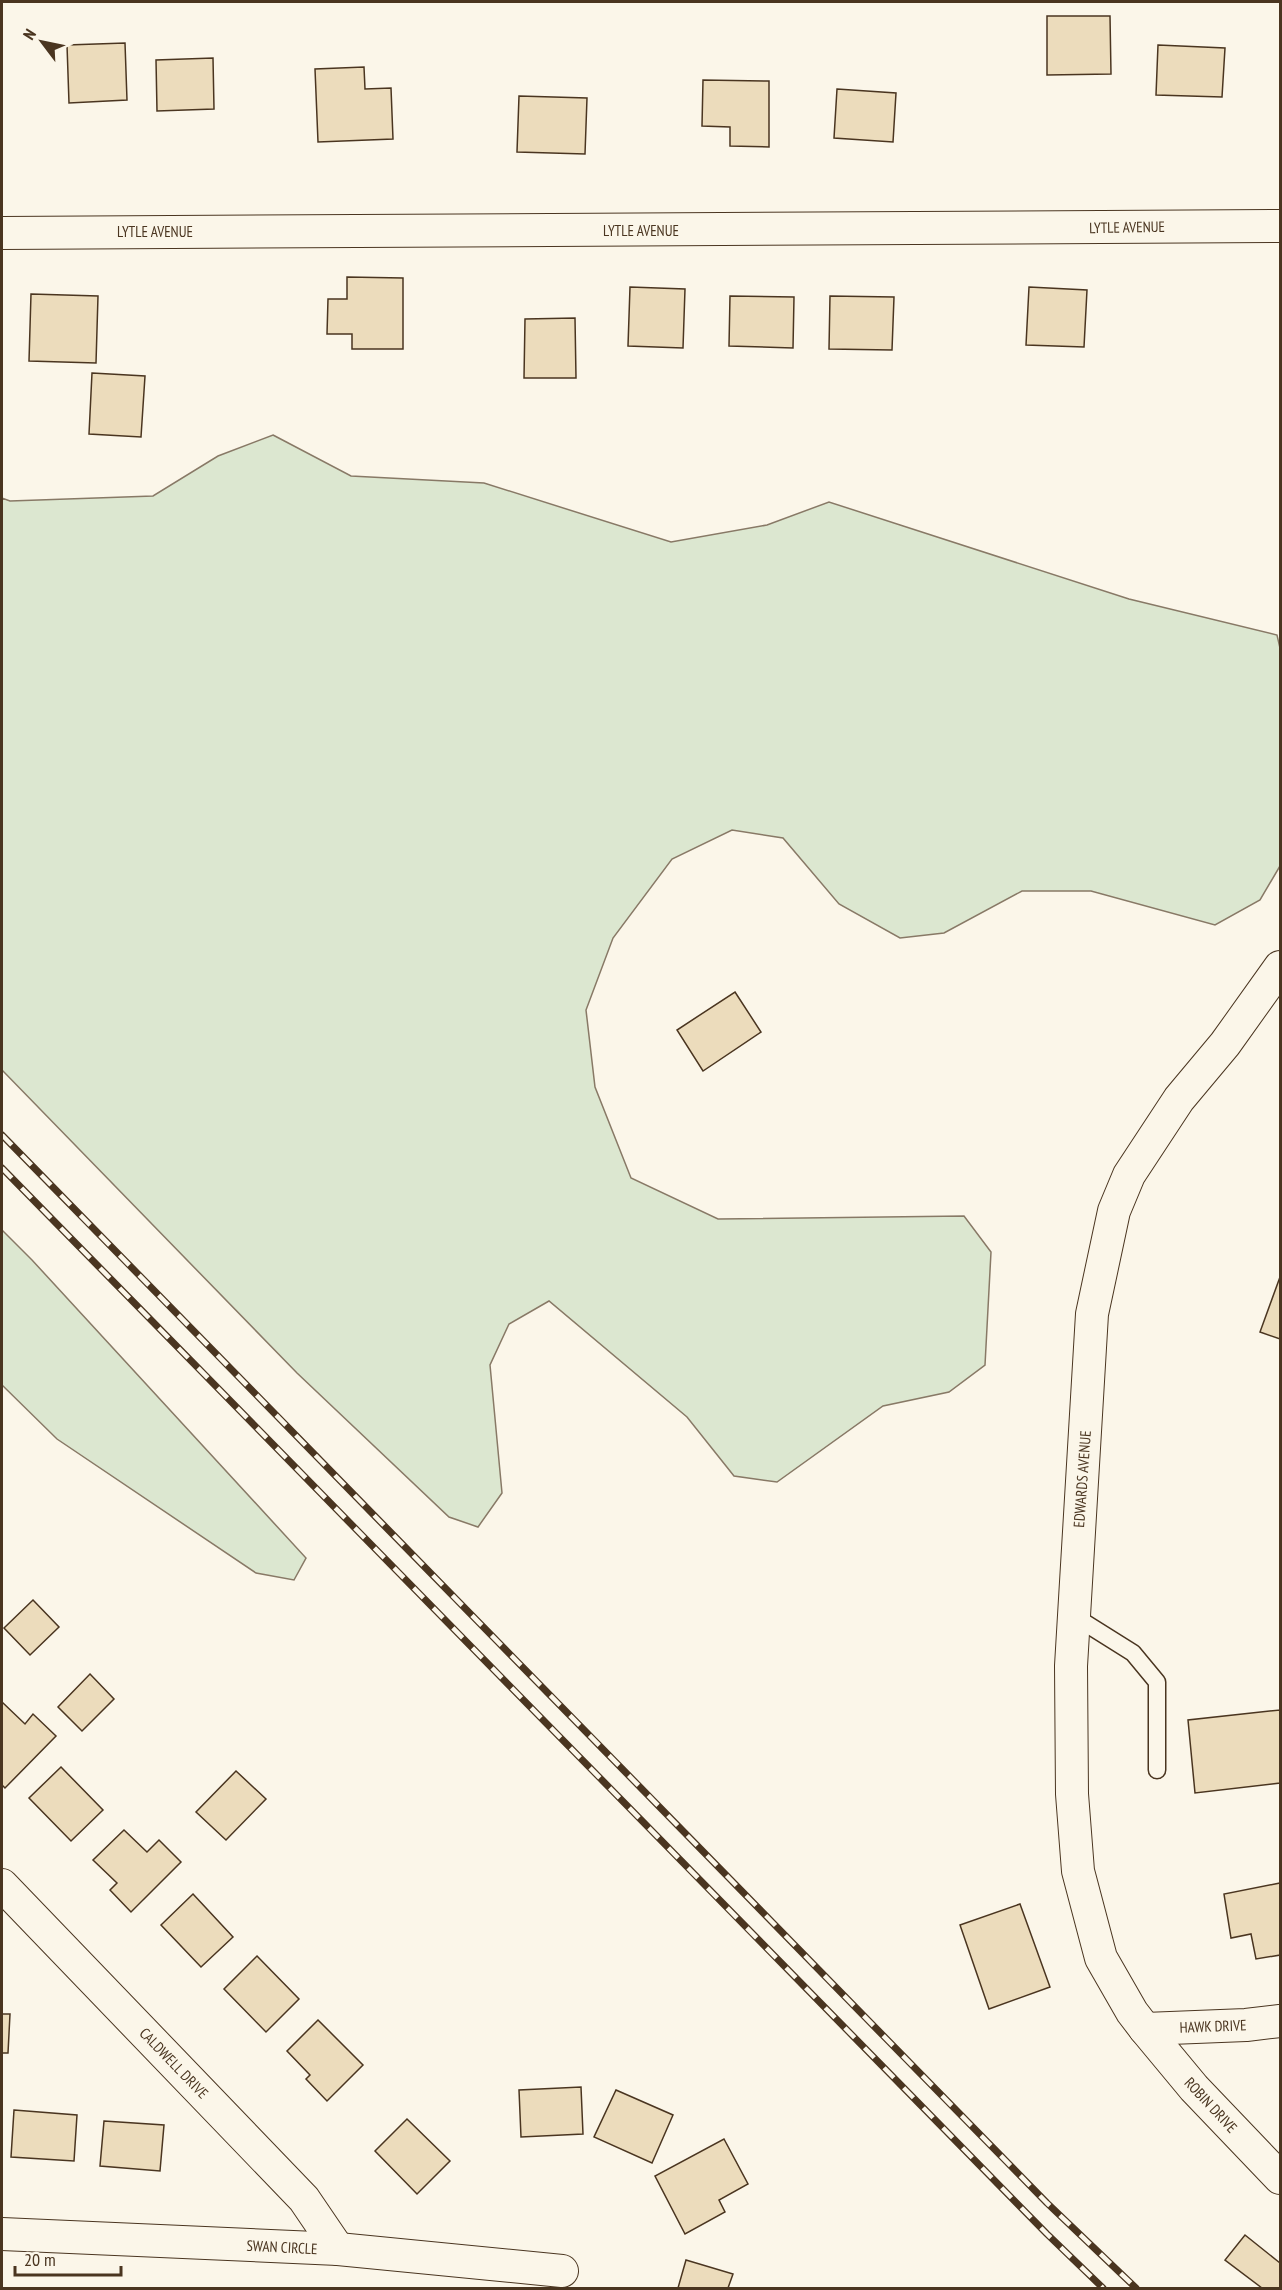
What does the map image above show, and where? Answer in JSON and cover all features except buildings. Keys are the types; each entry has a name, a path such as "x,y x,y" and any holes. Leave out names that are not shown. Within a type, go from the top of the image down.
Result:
{"street":[{"name":"LYTLE AVENUE","path":"2,233 1281,226"},
{"name":"EDWARDS AVENUE","path":"1145,2029 1132,2012 1101,1958 1078,1871 1072,1794 1071,1666 1092,1314 1114,1211 1129,1175 1179,1099 1226,1044 1281,967"},
{"name":"CALDWELL DRIVE","path":"2,1884 304,2199 338,2249"},
{"name":"HAWK DRIVE","path":"1145,2029 1246,2025 1281,2021"},
{"name":"ROBIN DRIVE","path":"1145,2029 1194,2088 1281,2178"},
{"name":"SWAN CIRCLE","path":"2,2234 338,2249 562,2271"}],"lane":[{"path":"1074,1616 1133,1653 1157,1682 1157,1770"}],"green space":[{"path":"273,435 351,476 484,483 671,542 767,525 829,502 1129,599 1277,635 1280,648 1280,866 1260,900 1215,925 1091,891 1022,891 944,933 900,938 839,904 783,838 732,830 672,859 613,938 586,1010 595,1087 631,1178 718,1219 964,1216 991,1252 985,1365 949,1392 883,1406 777,1482 734,1476 687,1417 549,1301 509,1324 490,1365 502,1493 478,1527 449,1517 297,1373 2,1070 2,498 10,501 153,496 218,456"},
{"path":"2,1230 306,1558 294,1580 256,1573 57,1439 2,1385"}],"railway":[{"path":"2,1135 1047,2203 1136,2288"},
{"path":"2,1168 1047,2234 1103,2288"}]}
